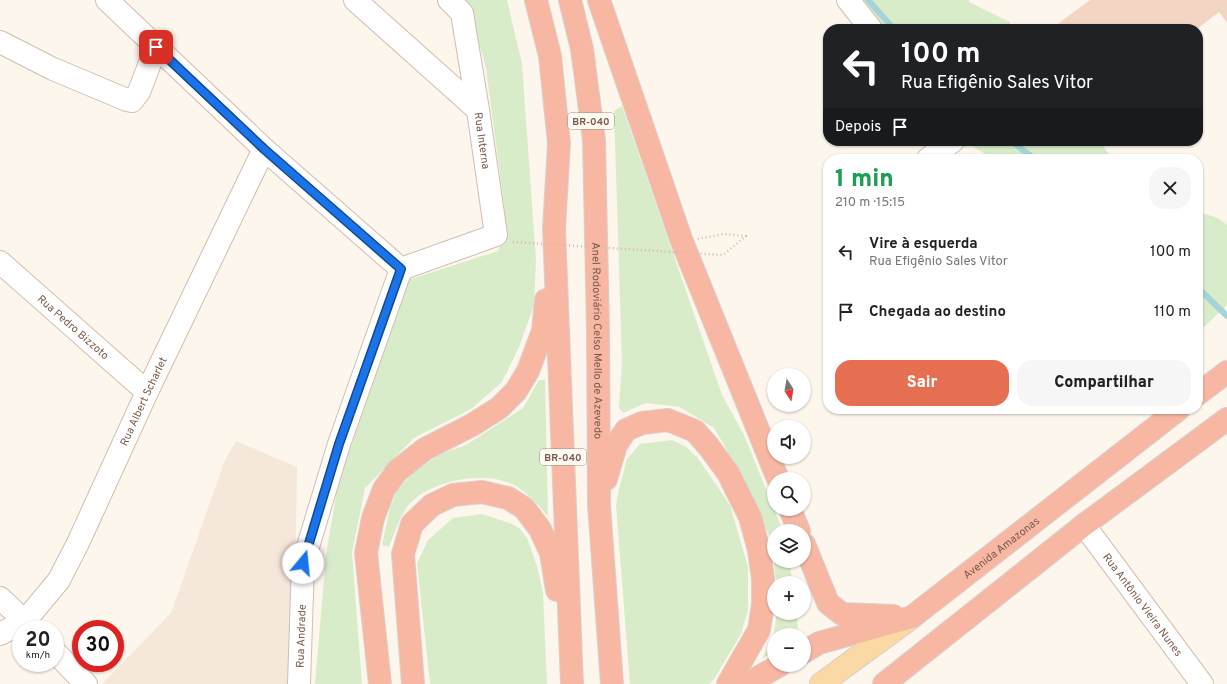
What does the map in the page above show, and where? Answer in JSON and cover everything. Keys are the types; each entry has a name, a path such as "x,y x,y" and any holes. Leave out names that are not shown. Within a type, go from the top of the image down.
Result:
{"highway":[{"name":"BR-040","path":"536,0 550,56 559,143 554,229 572,684"},
{"name":"Anel Rodoviário Celso Mello de Azevedo","path":"570,0 582,49 594,140 598,330 599,505 612,684"},
{"path":"599,0 681,239 775,472"},
{"path":"380,684 366,553 373,518 378,504 384,489 396,471 425,449 472,425 499,408 516,391 528,371 543,331 554,229"},
{"path":"1203,390 1226,372"},
{"name":"Avenida Amazonas","path":"912,617 1173,414"},
{"path":"884,684 1084,525 1227,419"},
{"path":"599,505 616,445 626,430 642,423 668,420 695,431 728,473 750,517 759,550 763,579 763,604 759,630 728,684"},
{"path":"413,684 402,554 412,524 432,505 446,498 454,495 482,492 508,498 524,508 540,529 551,553 572,684"},
{"path":"811,561 828,603 842,614 912,617"},
{"path":"811,648 819,643 912,617"},
{"path":"747,684 768,672"}],"main road":[{"name":"Avenida Amazonas","path":"821,684 912,617"}],"street":[{"path":"107,0 264,149 401,269"},
{"name":"Rua Interna","path":"355,0 478,110 496,235 401,269"},
{"path":"449,0 462,13 478,110"},
{"path":"848,0 867,24"},
{"path":"0,42 53,69 132,101 139,92 156,47"},
{"path":"935,154 946,146"},
{"name":"Rua Albert Scharlet","path":"32,620 59,580 78,543 147,392 264,149"},
{"name":"Rua Pedro Bizzoto","path":"0,262 147,392"},
{"name":"Rua Andrade","path":"299,684 303,563 339,444 401,269"},
{"name":"Rua Antônio Vieira Nunes","path":"1084,525 1202,684"},
{"path":"0,598 24,620"},
{"name":"Rua Albert Scharlet","path":"0,634 12,630"},
{"path":"64,661 86,684"}],"path":[{"path":"513,242 723,255 746,236 724,234 697,239"}],"shaded area":[{"path":"236,441 297,467 293,684 102,684 114,672 124,672 124,661 171,613 225,460"}],"green space":[{"path":"465,0 507,0 522,64 536,260 534,305 519,347 502,382 471,409 414,438 365,488 352,553 362,684 315,684 326,555 338,484 408,280 498,251 507,229 486,68 468,4"},
{"path":"863,0 969,0 969,2 1010,22 1009,24 881,24"},
{"path":"622,106 722,395 744,435 767,492 767,516 777,516 780,524 767,524 767,531 714,428 680,407 646,403 623,413 619,408 622,363 614,111"},
{"path":"974,146 1103,146 1109,154 985,154"},
{"path":"1203,214 1218,218 1227,225 1227,305 1203,328"},
{"path":"539,380 545,380 548,517 532,499 512,484 486,478 456,480 427,490 416,498 404,512 389,547 382,545 390,508 397,491 412,473 441,454 466,445 523,408"},
{"path":"672,440 686,447 697,457 730,505 748,567 748,610 741,634 714,679 709,684 630,684 616,505 627,459 640,444"},
{"path":"482,514 512,524 519,528 527,538 537,566 543,593 547,684 430,684 417,563 428,540 453,518"},
{"path":"775,568 790,568 792,576 775,576"},
{"path":"776,620 797,620 798,628 775,628"},
{"path":"767,648 767,656 762,659"}],"building":[{"path":"1090,0 1227,0 1227,23 1219,12 1203,24 1058,24"}],"waterway":[{"path":"868,0 890,24"},
{"path":"1018,146 1028,154"},
{"path":"1203,293 1227,316"}],"route":[{"path":"156,47 264,149 401,269 339,444 303,563"}]}
